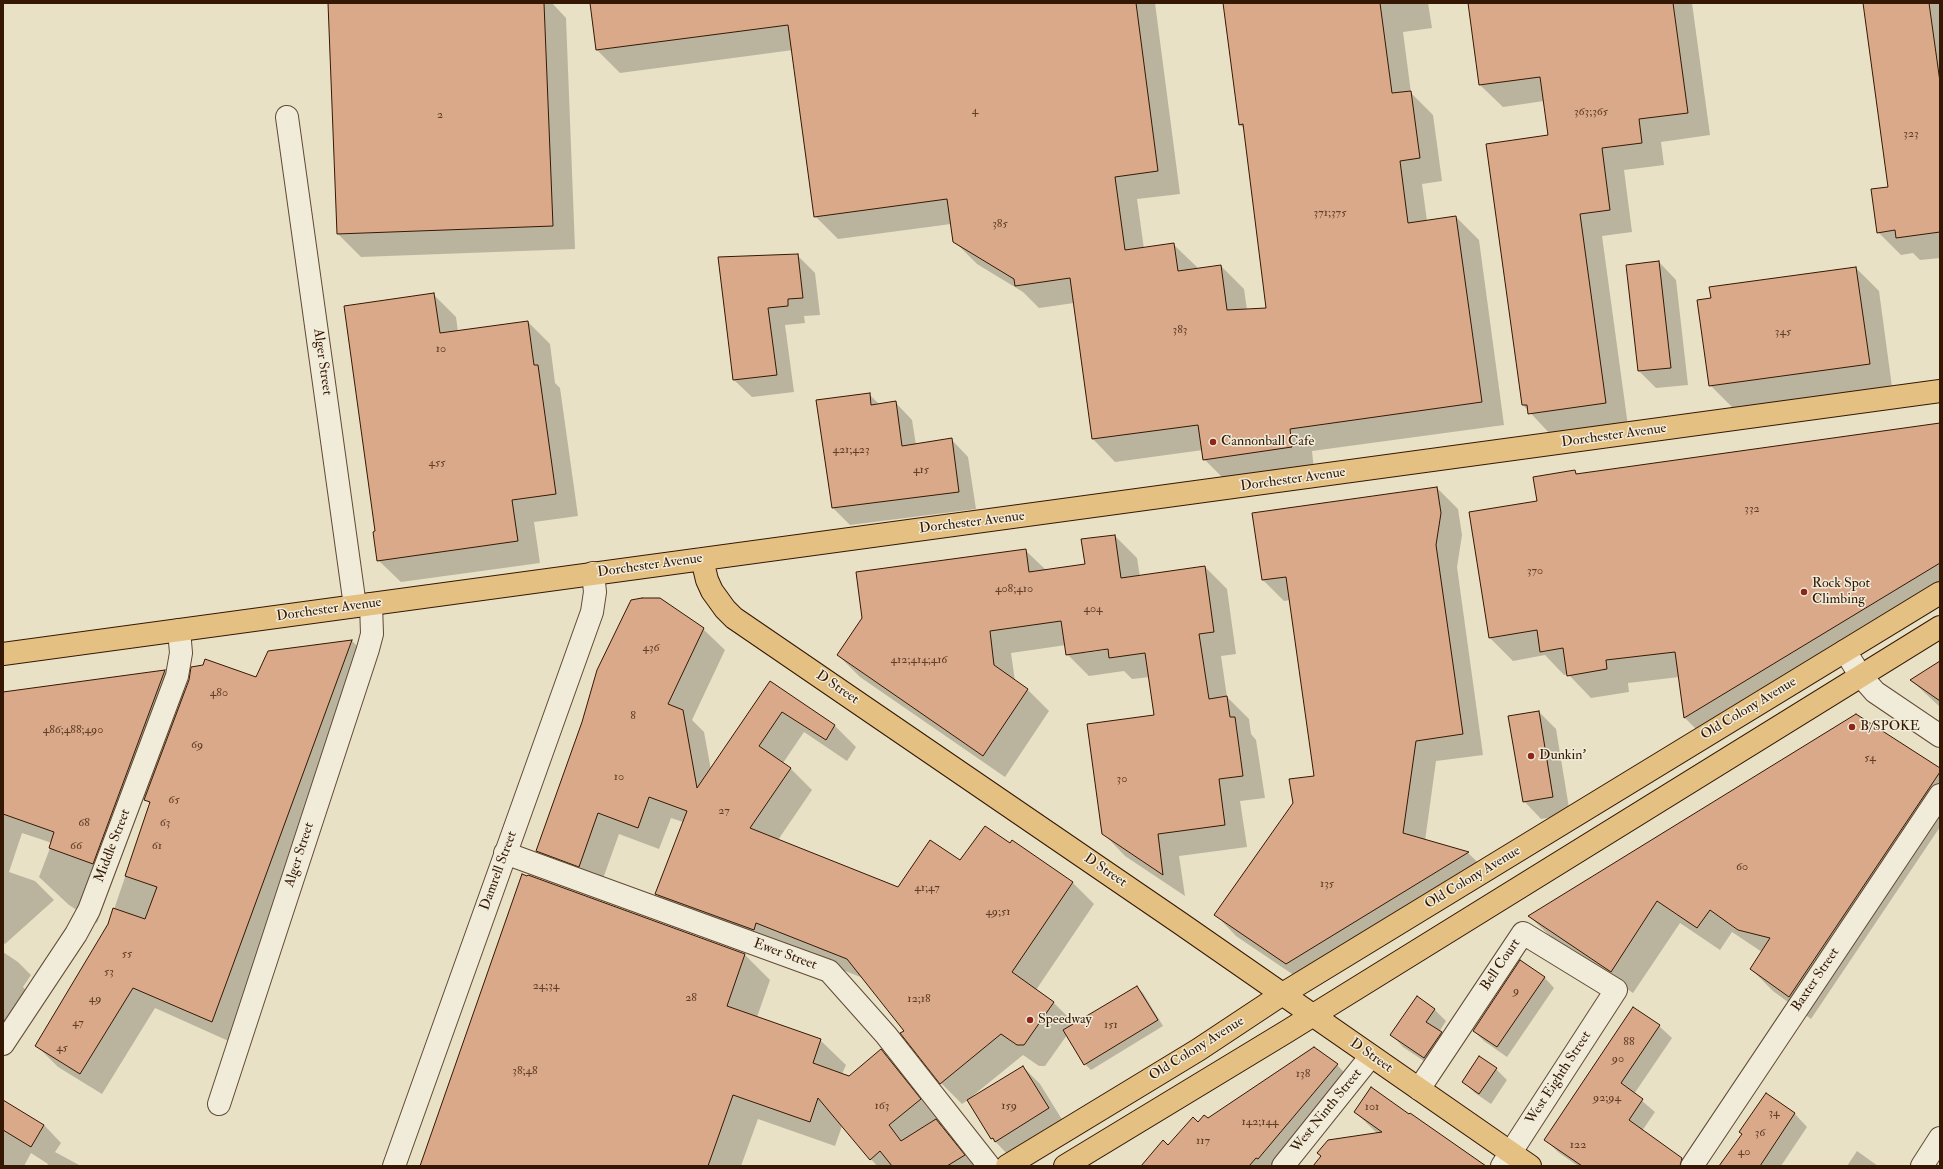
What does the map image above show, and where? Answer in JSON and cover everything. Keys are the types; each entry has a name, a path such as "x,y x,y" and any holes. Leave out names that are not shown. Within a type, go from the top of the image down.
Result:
{"main road":[{"name":"Dorchester Avenue","path":"3,654 1089,508 1940,391"},
{"name":"D Street","path":"702,559 707,580 712,591 725,610 734,618 1180,923 1419,1089 1506,1159 1530,1166"},
{"name":"Old Colony Avenue","path":"1007,1166 1198,1050 1281,994 1940,593"},
{"name":"Old Colony Avenue","path":"1065,1166 1312,1016 1860,675 1940,627"}],"street":[{"name":"Alger Street","path":"219,1104 372,634 363,605 287,117"},
{"name":"Damrell Street","path":"394,1166 592,612 594,592 593,574"},
{"name":"Middle Street","path":"3,1044 76,934 89,910 177,676 180,653 179,630"},
{"path":"1845,651 1860,675 1875,692 1940,736"},
{"name":"Baxter Street","path":"1692,1166 1940,795"},
{"name":"Ewer Street","path":"505,853 828,971 886,1036 989,1166"},
{"name":"Bell Court","path":"1419,1089 1523,932 1616,990"},
{"name":"West Eighth Street","path":"1506,1159 1616,990"},
{"name":"West Ninth Street","path":"1283,1166 1371,1056"},
{"path":"1922,1166 1940,1138"}],"building":[{"path":"328,3 544,3 553,226 337,234"},
{"path":"590,3 1136,3 1158,171 1115,177 1125,250 1174,243 1178,271 1221,265 1227,310 1266,308 1243,124 1239,125 1223,3 1380,3 1392,93 1411,91 1420,158 1400,161 1408,223 1456,216 1482,402 1290,429 1292,447 1203,460 1198,425 1092,439 1070,278 1015,286 1014,279 953,242 947,199 814,217 788,25 596,50"},
{"path":"1468,3 1673,3 1688,113 1639,119 1642,143 1602,148 1610,210 1580,214 1606,403 1528,414 1527,405 1522,405 1486,144 1548,135 1540,77 1479,85"},
{"path":"1863,3 1929,3 1940,82 1940,232 1896,238 1895,230 1877,233 1871,189 1888,187"},
{"path":"798,254 803,298 788,299 788,306 768,308 777,375 733,380 718,257"},
{"path":"1659,261 1671,368 1638,371 1626,265"},
{"path":"1856,267 1870,364 1709,386 1697,300 1711,298 1709,287"},
{"path":"434,293 440,333 528,321 534,365 538,365 556,494 512,500 518,541 377,561 373,532 375,531 344,306"},
{"path":"870,393 871,405 896,401 902,446 952,438 959,492 832,508 816,400"},
{"path":"1940,423 1940,563 1684,718 1675,652 1606,660 1607,669 1567,676 1563,648 1540,652 1537,630 1489,638 1469,512 1537,501 1533,477 1575,470 1576,474"},
{"path":"1437,487 1441,513 1436,545 1463,734 1416,741 1403,833 1469,852 1286,964 1214,915 1293,803 1289,779 1314,776 1286,577 1262,580 1252,513"},
{"path":"1115,535 1121,578 1205,566 1214,632 1199,634 1209,699 1227,696 1230,717 1235,717 1243,776 1219,779 1225,825 1158,834 1163,875 1102,834 1087,724 1154,715 1145,653 1109,658 1108,649 1066,655 1061,621 990,631 994,665 1028,689 983,756 837,655 862,618 856,572 1026,549 1029,572 1085,564 1081,539"},
{"path":"642,598 660,598 704,628 668,704 683,710 697,788 770,681 835,725 826,740 782,712 759,746 791,768 750,828 898,887 930,840 960,860 985,826 1010,843 1012,840 1073,882 1012,972 1054,1002 1024,1045 1017,1045 1001,1034 940,1084 900,1033 904,1031 847,959 756,923 754,930 655,894 687,811 649,797 638,828 598,813 579,867 536,851 582,722 597,670 631,600"},
{"path":"352,640 212,1022 133,988 80,1074 35,1046 108,924 113,908 145,919 157,887 125,876 150,802 144,800 189,680 191,667 203,665 205,659 256,677 268,651"},
{"path":"1940,661 1940,701 1910,680"},
{"path":"165,670 93,864 49,848 54,832 3,814 3,692"},
{"name":"Dunkin'","path":"1539,711 1553,797 1523,802 1508,716"},
{"path":"1856,714 1940,768 1940,772 1789,997 1750,969 1770,938 1738,930 1710,910 1697,928 1657,901 1611,972 1528,916"},
{"path":"522,874 745,954 727,1006 821,1039 813,1063 849,1076 881,1049 921,1099 889,1125 901,1141 936,1119 965,1155 947,1166 892,1166 880,1151 870,1160 818,1098 810,1122 733,1095 708,1166 420,1166"},
{"path":"1520,960 1545,977 1497,1047 1473,1031"},
{"name":"Speedway","path":"1137,986 1158,1020 1084,1065 1063,1030"},
{"path":"1417,996 1435,1009 1426,1022 1442,1032 1424,1058 1390,1035"},
{"path":"1633,1007 1660,1025 1621,1083 1643,1099 1629,1120 1682,1158 1680,1166 1582,1166 1544,1140"},
{"path":"1314,1047 1338,1064 1258,1159 1256,1158 1249,1166 1141,1166 1163,1140 1168,1145 1193,1117 1198,1122 1204,1115 1208,1118"},
{"path":"1479,1056 1497,1068 1479,1094 1462,1082"},
{"path":"1023,1066 1049,1108 995,1142 993,1138 991,1139 967,1100"},
{"path":"1371,1087 1486,1166 1313,1166 1321,1156 1317,1153 1328,1140 1382,1132 1354,1112"},
{"path":"1766,1093 1795,1113 1760,1166 1719,1166 1742,1134 1739,1132"},
{"path":"3,1100 44,1125 31,1147 3,1130"}],"place":[{"name":"Cannonball Cafe","path":"1213,442"},
{"name":"Rock Spot Climbing","path":"1804,592"},
{"name":"B/SPOKE","path":"1852,727"},
{"name":"Dunkin'","path":"1531,756"},
{"name":"Speedway","path":"1030,1020"}]}
